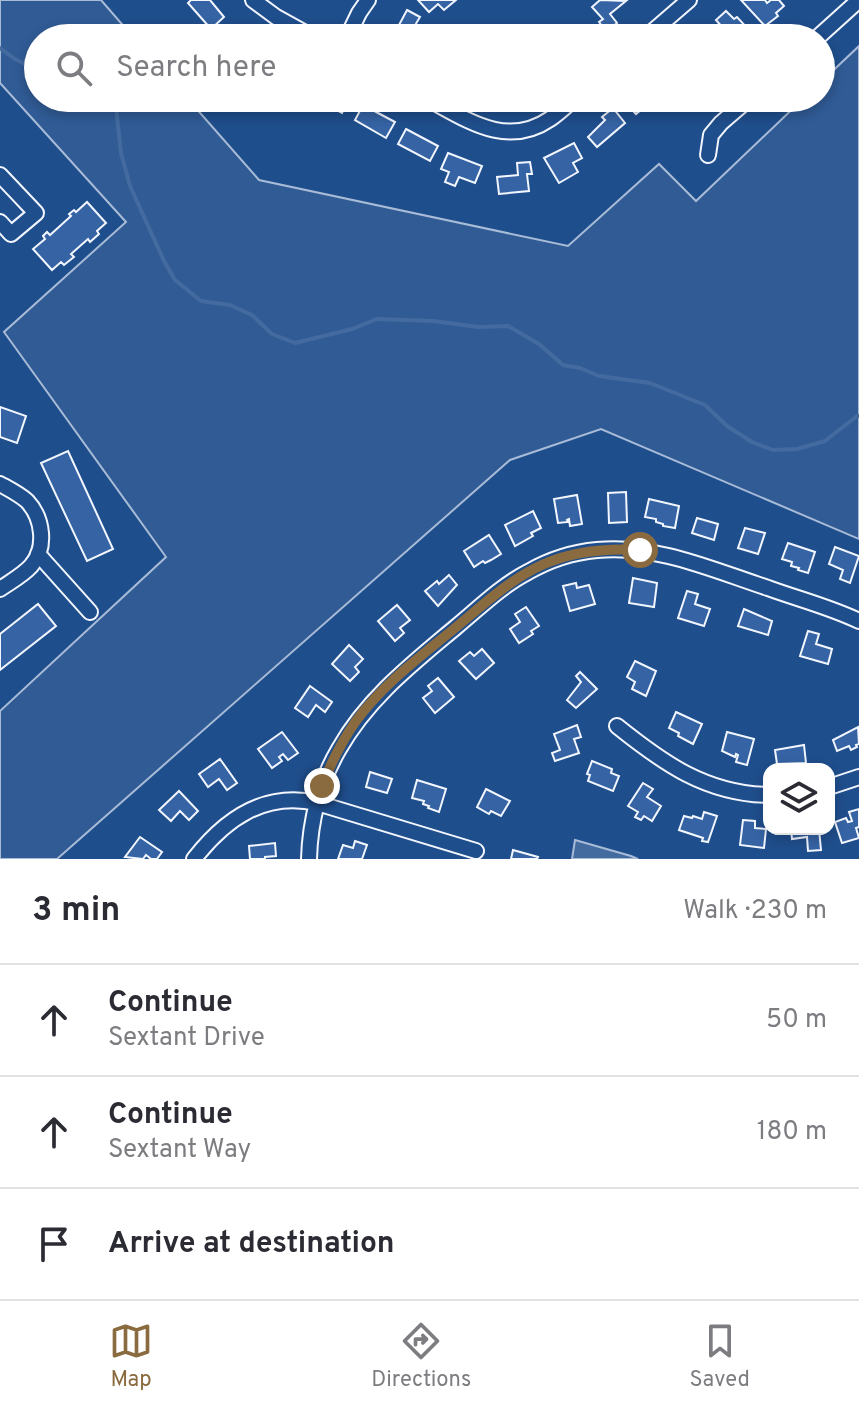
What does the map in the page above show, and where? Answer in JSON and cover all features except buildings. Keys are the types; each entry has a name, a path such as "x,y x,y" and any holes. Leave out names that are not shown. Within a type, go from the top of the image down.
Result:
{"street":[{"path":"253,0 289,24"},
{"path":"355,24 368,0"},
{"path":"661,24 689,0"},
{"path":"832,24 859,0"},
{"path":"454,112 487,129 512,132 530,129 558,112"},
{"path":"708,155 711,135 734,112"},
{"path":"0,175 36,213 11,234 0,222"},
{"path":"0,484 21,496 32,507 39,522 40,546 29,568 0,589"},
{"path":"40,546 90,612"},
{"path":"309,859 317,803 341,745 356,721 383,690 509,584 547,563 600,550 657,553 859,621"},
{"path":"617,726 658,759 687,775 729,790 763,794"},
{"path":"835,785 859,777"},
{"path":"194,859 220,830 247,810 284,800 317,803 476,851"}],"shaded area":[{"path":"0,0 101,0 122,24 24,24 24,109 0,83"},
{"path":"859,46 859,539 601,429 510,460 57,859 0,859 0,711 166,557 4,332 126,222 26,112 199,112 259,180 568,246 659,164 696,201 789,112 835,112 835,69"},
{"path":"575,840 631,856 638,859 572,859"}],"waterway":[{"path":"0,48 24,64"},
{"path":"117,112 121,153 130,186 175,280 201,301 230,305 252,315 272,334 295,343 352,329 377,319 433,321 478,327 508,326 539,344 563,365 599,376 650,383 705,405 727,426 752,442 773,450 797,449 825,441 859,416"}],"route":[{"path":"322,786 337,752 367,707 391,682 509,584 547,563 572,555 600,550 640,550"}]}
